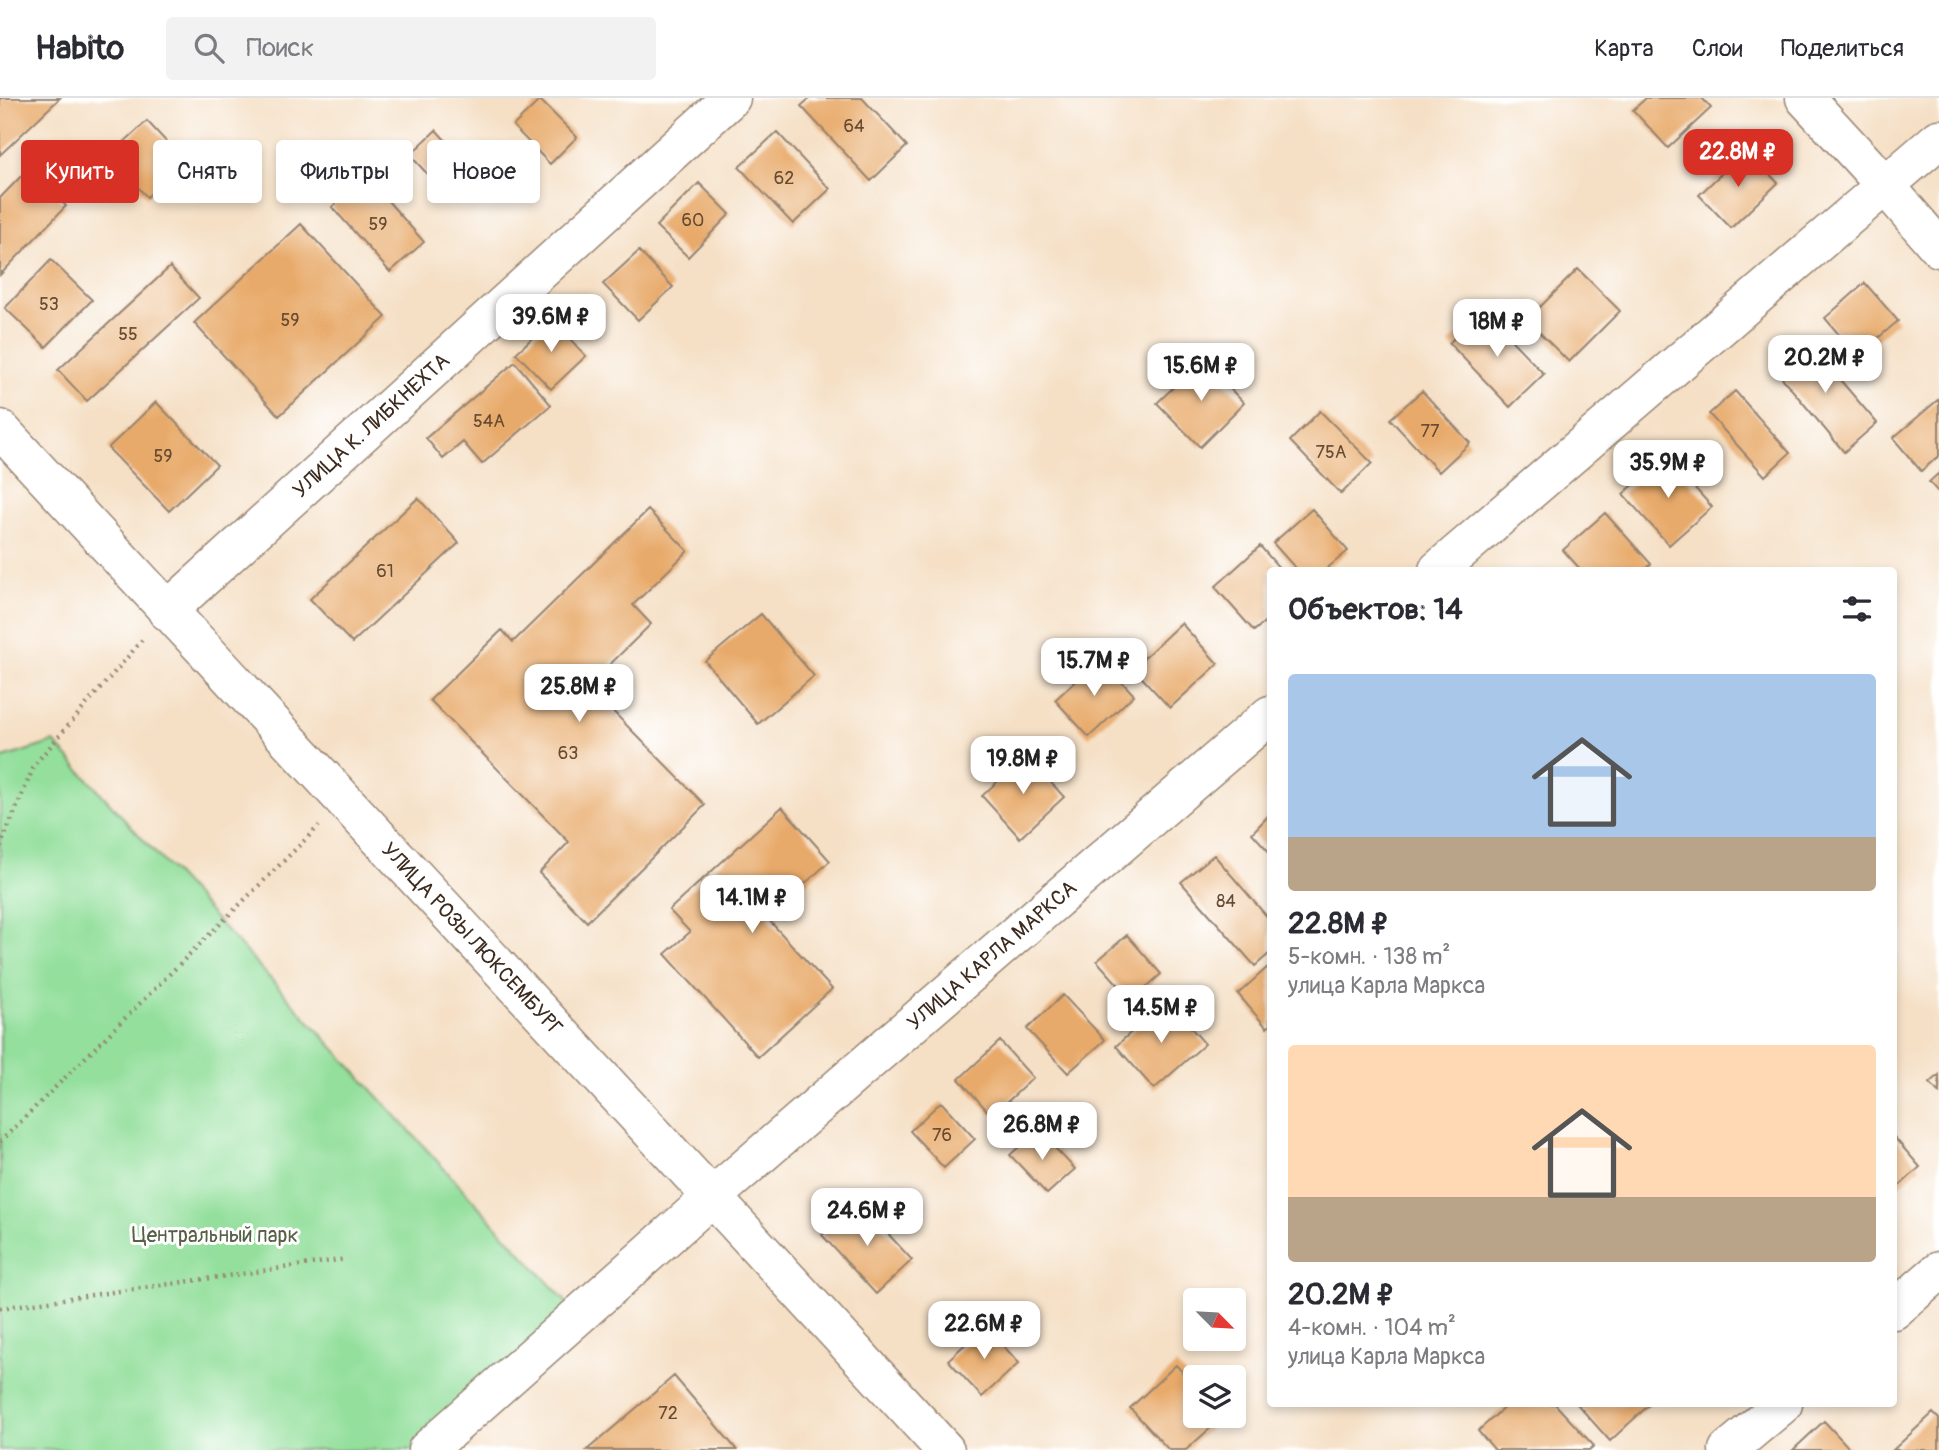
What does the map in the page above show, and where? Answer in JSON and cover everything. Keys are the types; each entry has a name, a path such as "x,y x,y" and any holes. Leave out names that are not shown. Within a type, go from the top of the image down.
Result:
{"street":[{"name":"УЛИЦА К. ЛИБКНЕХТА","path":"167,611 731,98"},
{"path":"1805,98 1939,248"},
{"path":"1441,567 1939,139"},
{"name":"УЛИЦА РОЗЫ ЛЮКСЕМБУРГ","path":"0,429 713,1196 945,1450"},
{"name":"УЛИЦА КАРЛА МАРКСА","path":"427,1450 713,1196 1267,718"},
{"path":"1897,1307 1939,1271"},
{"path":"1728,1450 1779,1407"}],"path":[{"path":"0,847 35,764 167,611"},
{"path":"0,1142 345,801"},
{"path":"0,1308 346,1259"}],"green space":[{"name":"Центральный парк","path":"54,742 578,1315 427,1450 0,1450 0,759"}],"building":[{"path":"0,98 60,98 0,155"},
{"path":"810,98 862,98 907,146 871,181 801,106"},
{"path":"1646,98 1702,98 1711,108 1668,148 1633,110"},
{"path":"540,100 577,137 550,164 540,154 540,140 527,140 513,126"},
{"path":"147,121 165,140 153,140 153,191 147,197 139,188 139,140 126,140"},
{"path":"436,130 445,140 427,140 427,174 413,158 413,152"},
{"path":"777,132 830,189 793,224 739,167"},
{"path":"1746,150 1778,183 1731,228 1699,195"},
{"path":"21,176 21,203 63,203 66,206 0,275 0,198"},
{"path":"699,183 730,214 688,257 656,226"},
{"path":"336,203 390,203 424,242 390,272 332,207"},
{"path":"301,224 386,317 279,416 194,323"},
{"path":"639,251 673,287 638,320 603,284"},
{"path":"51,260 92,300 46,347 5,308"},
{"path":"170,267 199,298 87,401 58,370"},
{"path":"1578,269 1620,311 1569,362 1527,320"},
{"path":"1865,283 1898,321 1857,356 1825,318"},
{"path":"1483,311 1544,374 1510,407 1449,343"},
{"path":"552,320 586,356 551,389 516,353"},
{"path":"1805,339 1877,423 1844,452 1773,367"},
{"path":"1202,360 1244,403 1200,447 1157,403"},
{"path":"515,362 551,405 482,464 463,442 443,459 426,438"},
{"path":"1422,391 1470,443 1439,472 1390,419"},
{"path":"1735,391 1790,453 1765,476 1709,414"},
{"path":"1939,399 1939,456 1921,471 1893,438"},
{"path":"156,402 217,465 169,511 108,448"},
{"path":"1320,411 1372,463 1341,494 1290,441"},
{"path":"1666,456 1712,507 1669,545 1623,494"},
{"path":"1939,473 1939,493 1929,482"},
{"path":"418,498 459,543 352,643 310,599"},
{"path":"1312,509 1348,551 1329,567 1294,567 1273,543"},
{"path":"648,510 688,551 633,605 651,624 588,686 705,805 587,922 539,873 569,842 430,700 502,630 513,642"},
{"path":"1605,513 1651,564 1648,567 1578,567 1563,550"},
{"path":"1260,546 1278,567 1267,567 1267,620 1254,631 1215,587"},
{"path":"761,614 814,676 758,724 705,661"},
{"path":"1181,623 1218,664 1170,708 1133,668"},
{"path":"1100,658 1134,695 1089,737 1055,700"},
{"path":"1026,755 1064,797 1020,838 982,796"},
{"path":"782,807 830,861 767,918 832,989 758,1057 665,954 690,932 669,910"},
{"path":"1267,817 1267,850 1252,833"},
{"path":"1214,855 1267,917 1267,956 1255,966 1181,882"},
{"path":"1127,935 1161,974 1132,1000 1097,961"},
{"path":"1267,968 1267,1028 1238,994"},
{"path":"1063,995 1105,1040 1068,1073 1027,1029"},
{"path":"1167,1000 1205,1044 1154,1089 1116,1046"},
{"path":"1000,1041 1033,1078 992,1116 959,1079"},
{"path":"1939,1075 1939,1093 1930,1083"},
{"path":"941,1102 975,1139 944,1168 910,1131"},
{"path":"1038,1130 1075,1169 1047,1194 1010,1155"},
{"path":"1897,1140 1920,1167 1897,1188"},
{"path":"859,1202 912,1260 876,1294 822,1235"},
{"path":"985,1326 1019,1363 982,1397 948,1360"},
{"path":"1176,1365 1183,1373 1183,1428 1211,1428 1186,1450 1169,1450 1130,1408"},
{"path":"674,1376 737,1450 587,1450"},
{"path":"1505,1407 1558,1407 1594,1446 1589,1450 1495,1450 1478,1431"},
{"path":"1580,1407 1647,1407 1610,1441"},
{"path":"1933,1413 1939,1419 1939,1450 1893,1450"},
{"path":"1824,1421 1851,1450 1793,1450"}]}
